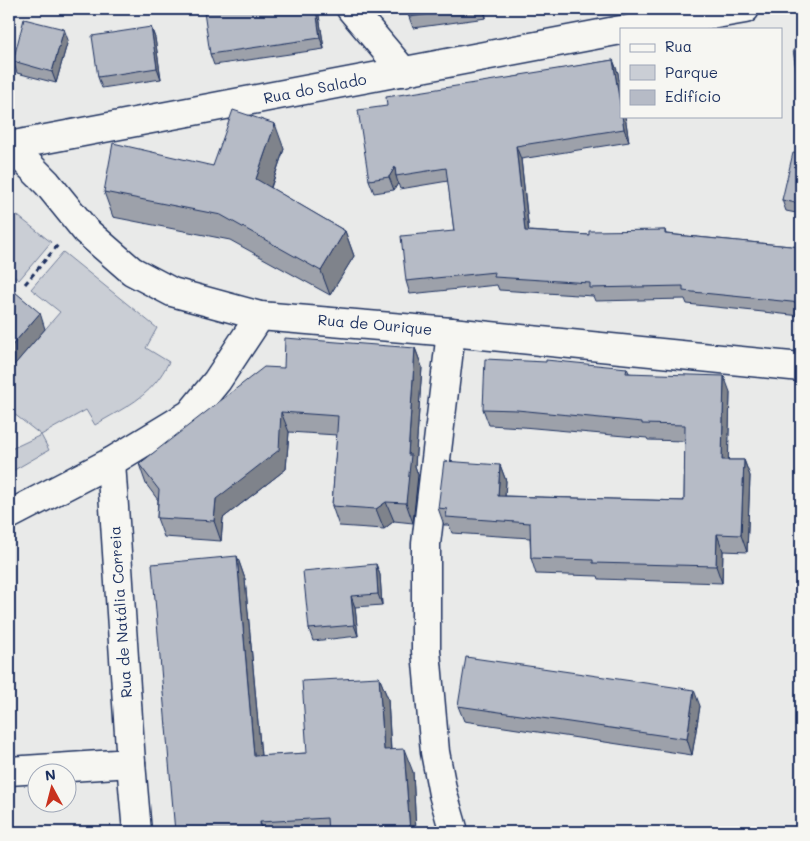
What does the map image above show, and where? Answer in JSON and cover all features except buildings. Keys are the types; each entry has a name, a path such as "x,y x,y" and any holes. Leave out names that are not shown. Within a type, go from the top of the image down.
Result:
{"street":[{"path":"352,9 404,72"},
{"path":"644,21 744,9"},
{"name":"Rua do Salado","path":"9,145 620,30"},
{"name":"Rua de Ourique","path":"9,145 47,183 86,231 132,270 172,292 260,316 451,332 801,367"},
{"path":"9,515 110,462 190,414 217,380 260,316"},
{"path":"451,332 426,544 426,641 435,752 443,794 454,832"},
{"name":"Rua de Natália Correia","path":"110,462 137,832"},
{"path":"9,771 132,763"}],"path":[{"path":"25,284 62,241"}],"green space":[{"path":"9,209 51,242 19,280 9,272"},
{"path":"63,252 157,328 146,348 169,362 158,380 143,395 95,425 86,410 41,435 9,410 9,371 60,312 31,289"},
{"path":"41,435 49,450 9,473 9,450"}]}
